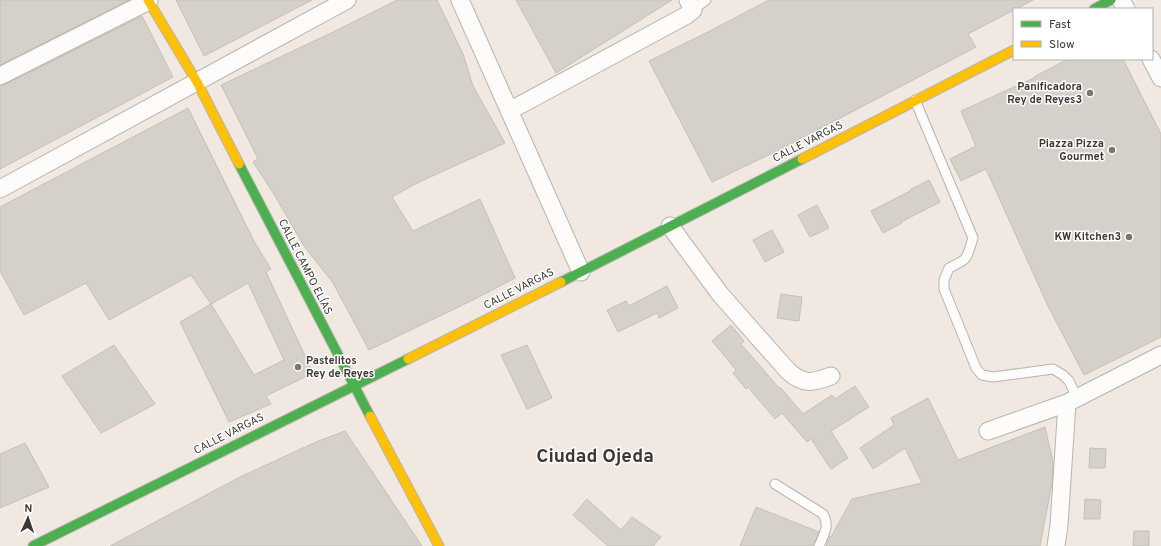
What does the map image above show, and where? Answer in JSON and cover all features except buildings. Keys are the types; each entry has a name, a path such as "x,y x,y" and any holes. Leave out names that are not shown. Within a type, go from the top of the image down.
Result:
{"street":[{"path":"0,76 149,0"},
{"name":"CALLE CAMPO ELÍAS","path":"149,0 197,82 353,385 439,546"},
{"path":"0,189 347,0"},
{"path":"460,0 581,272"},
{"path":"1096,8 1111,0"},
{"path":"509,111 687,15 690,5"},
{"name":"CALLE VARGAS","path":"33,546 581,272 1013,51"},
{"path":"1152,60 1161,78"},
{"path":"670,226 720,294 796,379 816,382 831,376"},
{"path":"988,431 1072,400 1161,355"},
{"path":"1056,546 1072,400"}],"lane":[{"path":"690,5 706,0"},
{"path":"915,100 973,238 969,255 964,261 949,268 944,280 944,289 976,368 982,375 993,376 1053,369 1069,380 1072,400"},
{"path":"775,484 823,514 826,520 826,527 819,546"}],"traffic: fast":[{"path":"1096,8 1111,0"},
{"path":"561,282 802,159"},
{"path":"239,164 370,416"},
{"path":"33,546 408,359"}],"traffic: slow":[{"path":"148,0 197,82 239,164"},
{"path":"802,159 1013,51"},
{"path":"408,359 561,282"},
{"path":"370,416 439,546"}],"place":[{"name":"Panificadora Rey de Reyes3","path":"1090,93"},
{"name":"Piazza Pizza Gourmet","path":"1112,150"},
{"name":"KW Kitchen3","path":"1129,237"},
{"name":"Pastelitos Rey de Reyes","path":"298,367"}],"district":[{"name":"Ciudad Ojeda","path":"595,457"}]}
